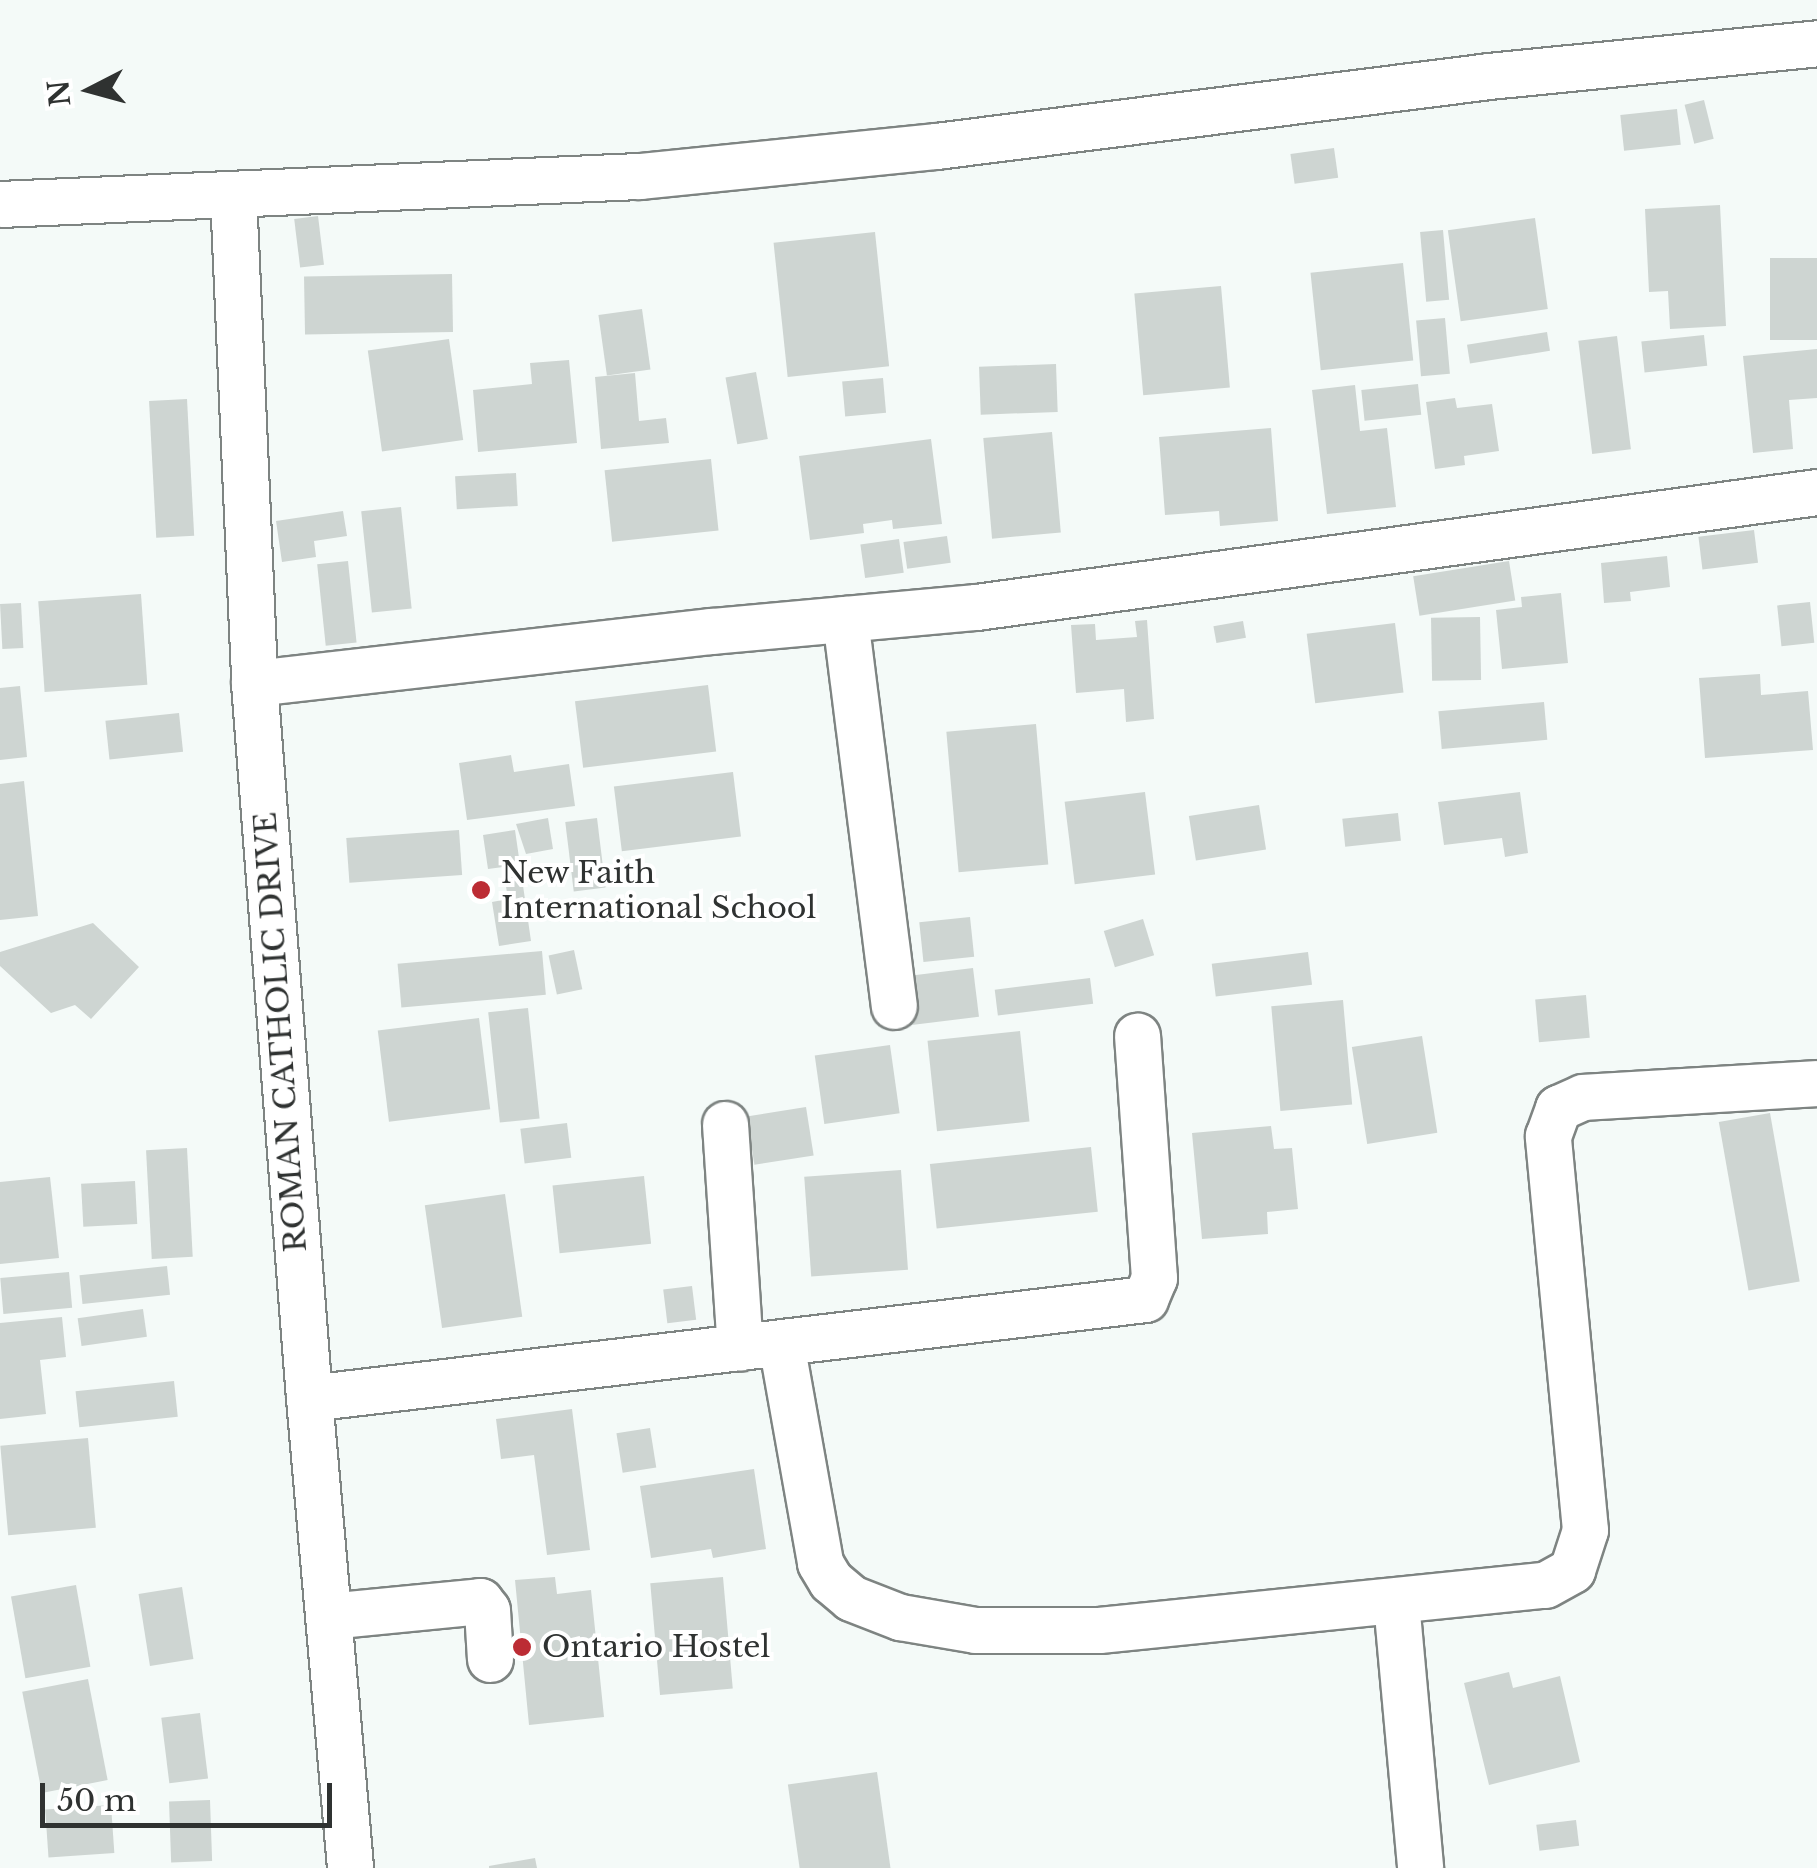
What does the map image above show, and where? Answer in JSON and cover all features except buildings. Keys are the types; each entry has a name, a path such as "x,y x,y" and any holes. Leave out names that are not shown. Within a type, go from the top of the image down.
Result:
{"street":[{"path":"0,204 640,176 936,146 1489,76 1817,43"},
{"name":"ROMAN CATHOLIC DRIVE","path":"233,194 254,683 350,1868"},
{"path":"254,683 976,607 1817,492"},
{"path":"845,619 894,1006"},
{"path":"309,1398 1145,1299 1154,1278 1137,1036"},
{"path":"725,1124 760,1345 820,1563 831,1581 872,1608 938,1625 1022,1633 1166,1625 1546,1585 1572,1570 1585,1530 1548,1136 1558,1108 1583,1098 1817,1083"},
{"path":"328,1616 480,1601 487,1610 490,1658"},
{"path":"1396,1602 1420,1868"}],"place":[{"name":"New Faith International School","path":"481,890"},
{"name":"Ontario Hostel","path":"522,1647"}]}
